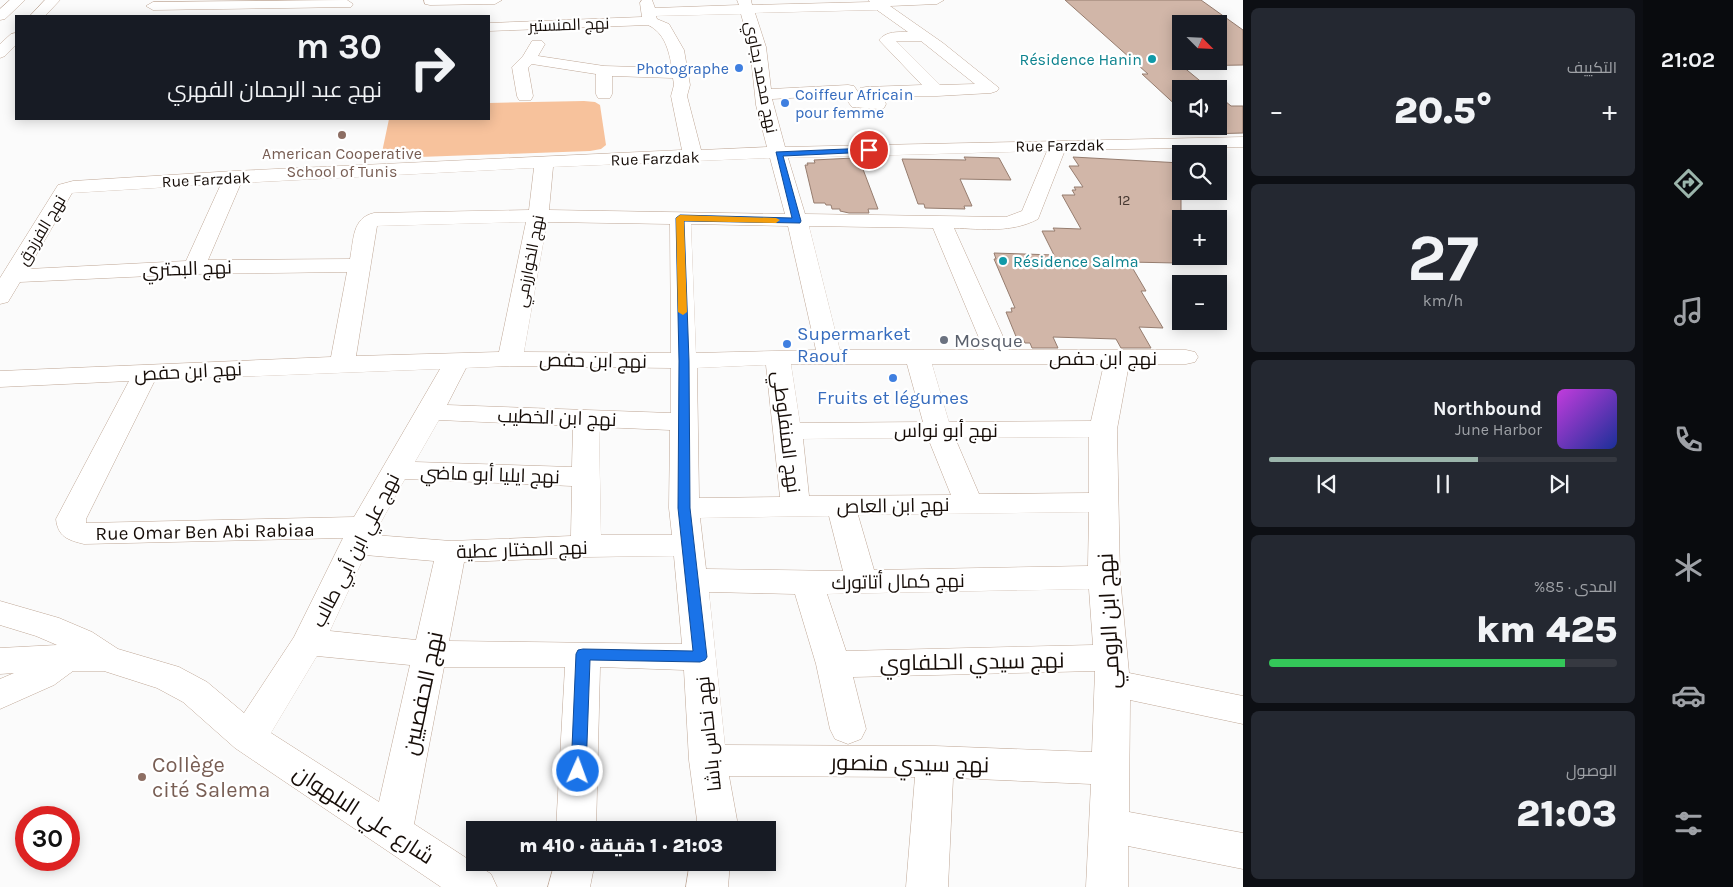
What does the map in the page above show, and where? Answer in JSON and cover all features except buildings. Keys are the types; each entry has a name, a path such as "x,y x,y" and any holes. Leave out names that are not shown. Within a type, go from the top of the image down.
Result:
{"main road":[{"path":"0,16 18,0"},
{"path":"38,15 53,0"},
{"path":"422,14 430,0 495,0"},
{"name":"نهج المنستير","path":"490,27 547,25 649,11 746,5 937,0"},
{"path":"866,92 991,88 926,36 877,3"},
{"name":"نهج محمد بجاوي","path":"746,5 758,47 764,105 797,221 830,358"},
{"path":"152,8 345,7"},
{"path":"649,11 664,27 676,50 682,85 679,96 693,156"},
{"path":"525,96 520,67 529,59 547,25"},
{"path":"926,36 896,36 886,40 937,91"},
{"path":"3,61 15,40"},
{"path":"529,59 604,71 681,73"},
{"path":"604,71 604,94"},
{"path":"763,94 845,85 858,103 928,105"},
{"name":"Rue Farzdak","path":"68,188 234,177 693,156 1058,145 1243,142"},
{"path":"342,364 367,224 374,219 538,216 1006,223 1019,221 1030,214 1058,145"},
{"name":"نهج الخوارزمي","path":"510,359 538,216 544,163"},
{"path":"194,267 234,177"},
{"name":"نهج الفرزدق","path":"0,297 59,196 68,188"},
{"name":"نهج نحاس باشا","path":"680,218 684,361 684,508 700,657 708,760 717,821"},
{"path":"941,223 1000,358"},
{"name":"نهج البحتري","path":"14,276 194,267 361,265"},
{"name":"نهج ابن الرومي","path":"1107,887 1108,825 1112,769 1112,671 1109,618 1104,577 1103,429 1118,357"},
{"name":"نهج ابن حفص","path":"0,379 342,364 510,359 684,361 777,358 1186,357"},
{"name":"نهج المنفلوطي","path":"777,358 788,431 796,506"},
{"path":"918,358 938,430 969,504"},
{"name":"نهج علي ابن أبي طالب","path":"248,737 282,687 308,642 360,536 457,361"},
{"name":"Rue Omar Ben Abi Rabiaa","path":"146,372 71,519 72,529 84,534 360,536"},
{"name":"نهج ابن الخطيب","path":"430,412 683,422"},
{"path":"586,418 586,546"},
{"name":"نهج أبو نواس","path":"788,431 1103,429"},
{"name":"نهج ايليا أبو ماضي","path":"396,470 585,477"},
{"name":"نهج ابن العاص","path":"684,508 1103,502"},
{"path":"841,506 862,582"},
{"name":"نهج المختار عطية","path":"360,536 451,552 586,546 688,545"},
{"name":"نهج الحفصيين","path":"392,833 451,552"},
{"name":"نهج كمال أتاتورك","path":"692,580 808,583 1104,577"},
{"path":"808,583 833,664 848,729"},
{"path":"0,613 47,627 80,641 106,658"},
{"path":"308,642 430,654 583,654 700,657"},
{"path":"576,821 583,654"},
{"path":"0,695 42,675 68,657"},
{"name":"شارع علي البلهوان","path":"0,661 68,657 106,658 132,668 167,677 195,692 248,737 476,887"},
{"name":"نهج سيدي الحلفاوي","path":"833,664 1112,671 1243,710"},
{"name":"نهج سيدي منصور","path":"708,760 935,762 1112,769"},
{"path":"927,887 935,762"},
{"path":"1108,825 1243,851"},
{"path":"569,887 573,871"},
{"path":"707,887 709,871"}],"shaded area":[{"path":"595,102 600,105 606,145 601,149 590,151 381,157 389,120 490,120 490,103"}],"slow traffic":[{"path":"683,312 680,218 776,220"}],"place":[{"name":"Résidence Hanin","path":"1152,59"},
{"name":"Photographe","path":"739,68"},
{"name":"Coiffeur Africain pour femme","path":"785,103"},
{"name":"American Cooperative School of Tunis","path":"342,135"},
{"name":"Résidence Salma","path":"1003,261"},
{"name":"Mosque","path":"944,340"},
{"name":"Supermarket Raouf","path":"787,344"},
{"name":"Fruits et légumes","path":"893,378"},
{"name":"Collège cité Salema","path":"142,777"}],"route":[{"path":"578,771 583,654 700,657 684,508 684,361 680,218 797,221 778,154 869,150"}]}
